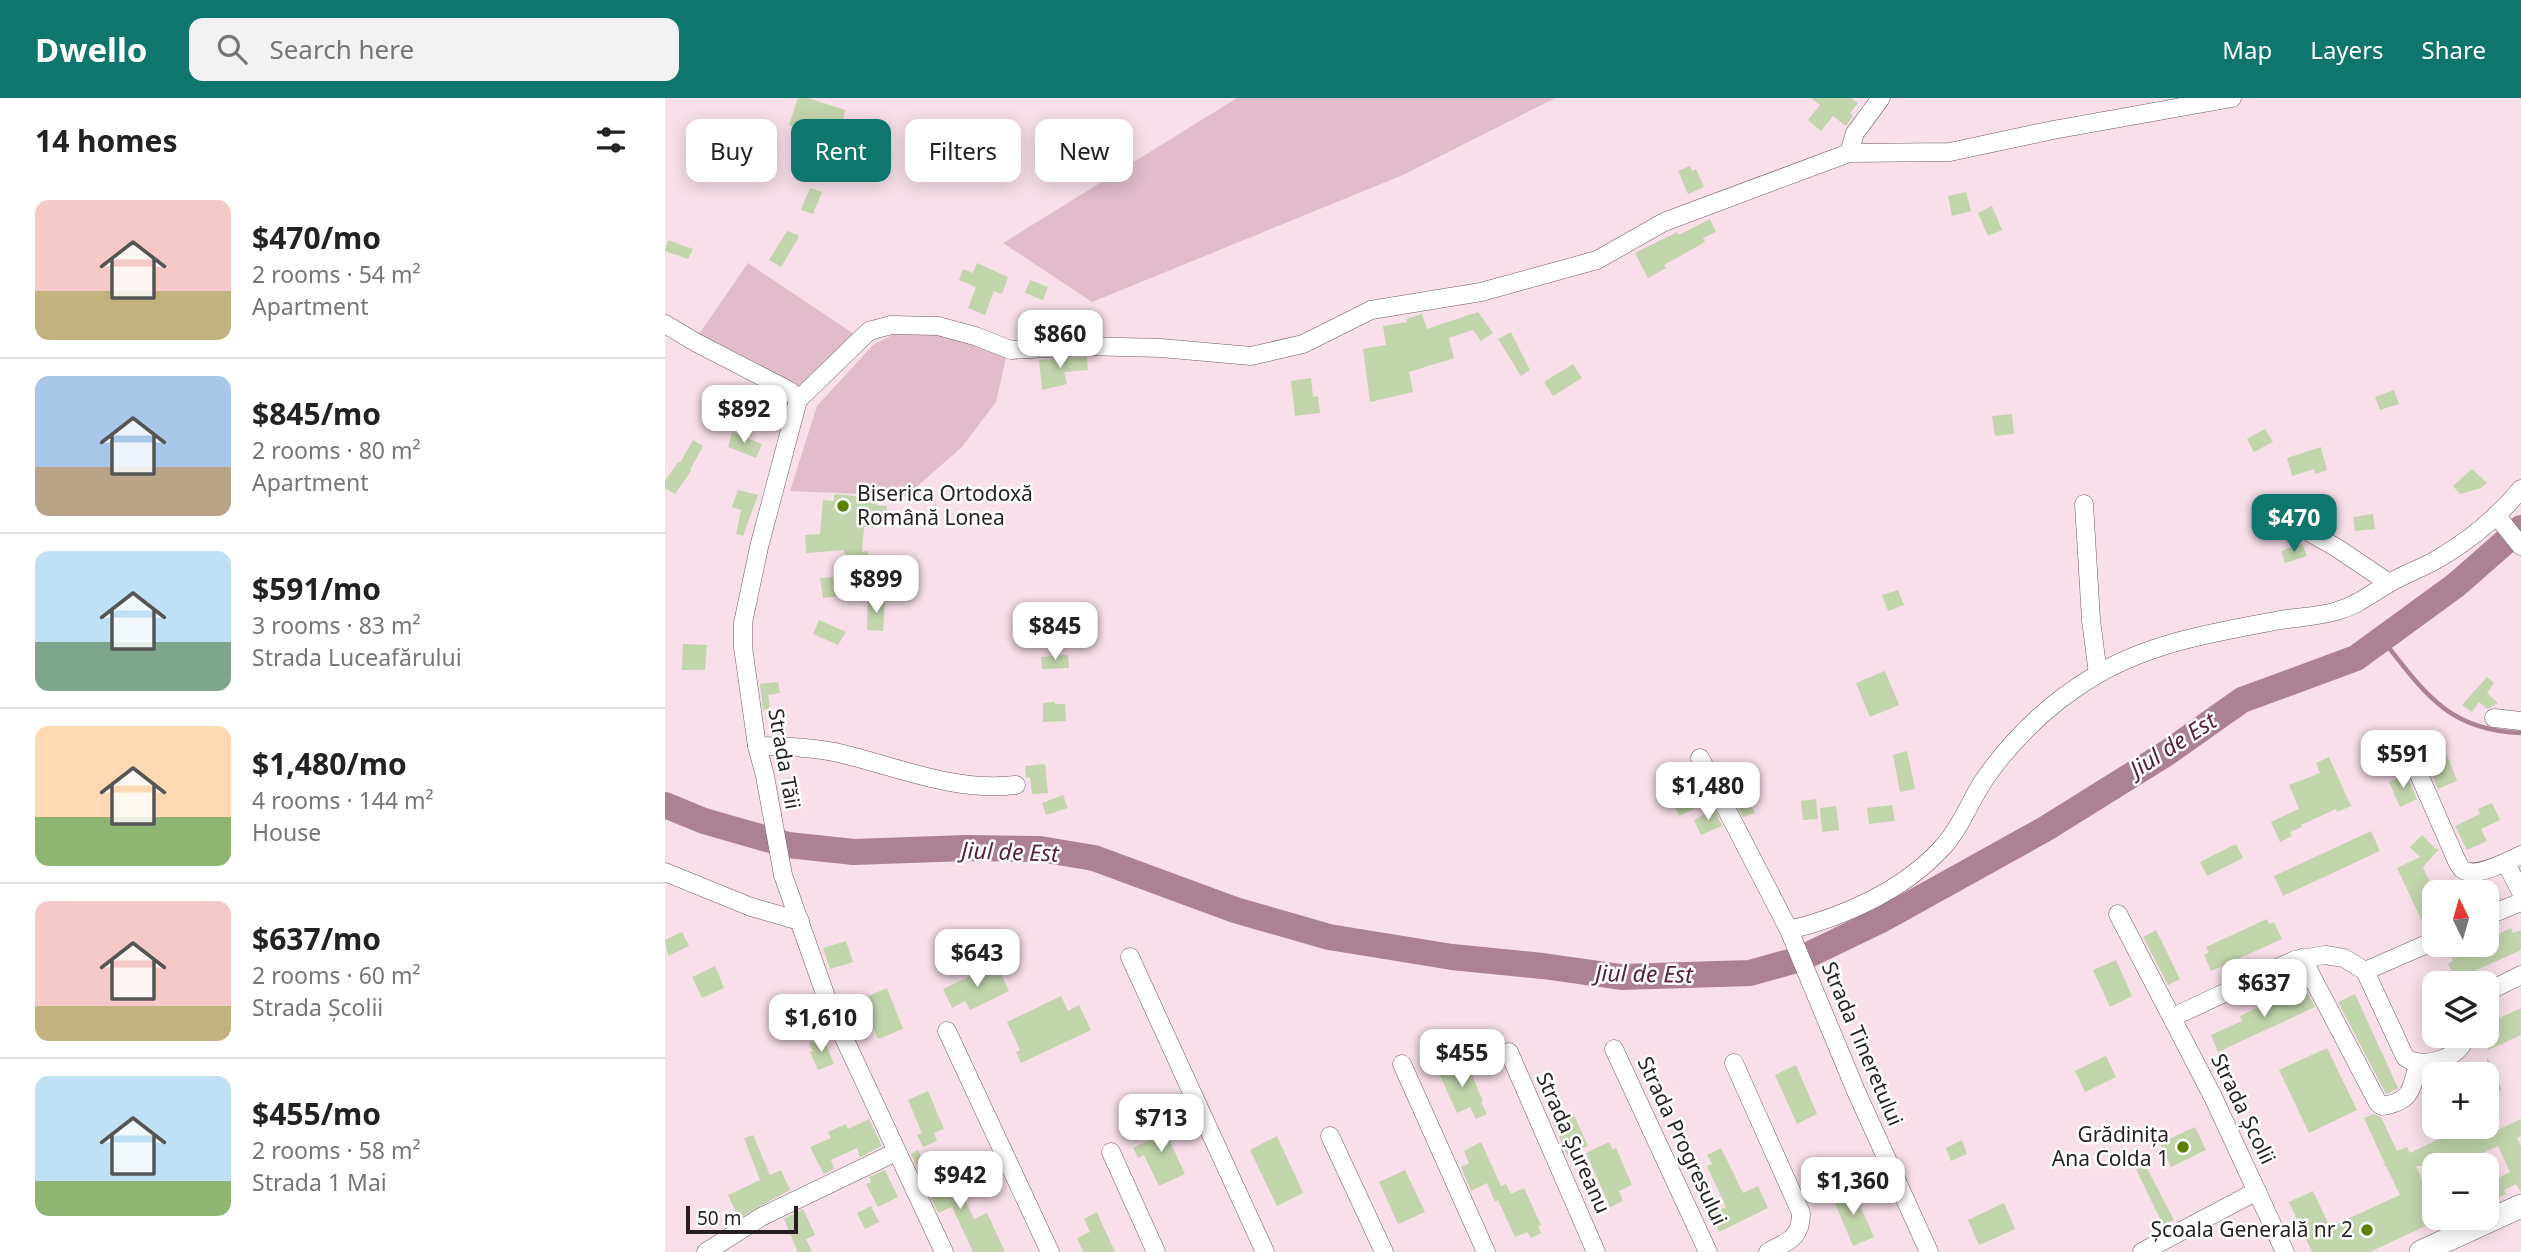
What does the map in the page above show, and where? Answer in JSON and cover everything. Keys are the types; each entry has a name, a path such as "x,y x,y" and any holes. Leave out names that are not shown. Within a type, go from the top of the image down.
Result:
{"street":[{"path":"1849,152 1856,133 1881,98"},
{"path":"665,324 790,391 798,400 869,331 891,325 939,326 1018,351 1083,346 1161,348 1251,356 1303,344 1371,310 1481,292 1597,260 1664,222 1849,152 1950,152 2053,130 2232,98"},
{"name":"Strada Tăii","path":"798,400 759,547 743,623 743,647 757,746 783,875 830,1007 944,1252"},
{"path":"1792,935 1879,895 1926,862 1954,832 1986,777 2011,743 2049,708 2098,674 2157,648 2192,638 2277,620 2337,611 2361,602 2389,583 2434,561 2496,515 2521,489"},
{"path":"2084,504 2091,620 2098,674"},
{"path":"2496,515 2516,540"},
{"path":"2281,516 2337,548 2389,583"},
{"path":"2494,718 2521,721"},
{"path":"757,746 840,753 950,783 998,787 1016,785"},
{"path":"2410,754 2462,869 2469,872 2481,871 2513,859 2521,892"},
{"name":"Strada Tineretului","path":"1700,758 1792,935 1856,1091 1929,1252"},
{"path":"665,872 751,907 800,921"},
{"path":"2499,911 2521,902"},
{"name":"Strada Școlii","path":"2118,914 2173,1017 2285,1252"},
{"path":"2365,971 2422,946"},
{"path":"2173,1017 2272,970 2302,958 2325,955 2344,958 2365,971 2405,1057 2418,1064 2443,1058 2461,1048"},
{"path":"1130,957 1265,1252"},
{"path":"2302,958 2378,1103 2382,1106 2404,1100 2411,1091 2418,1064"},
{"path":"2499,986 2521,975"},
{"path":"947,1031 1050,1252"},
{"name":"Strada Progresului","path":"1614,1049 1708,1252"},
{"name":"Strada Șureanu","path":"1509,1052 1596,1252"},
{"path":"1734,1063 1801,1213 1798,1233 1768,1252"},
{"path":"1402,1064 1486,1252"},
{"path":"1331,1136 1384,1252"},
{"path":"706,1252 761,1217 896,1152"},
{"path":"1111,1152 1156,1252"},
{"path":"2142,1252 2257,1191"},
{"path":"2421,1252 2521,1206"}],"shaded area":[{"path":"1237,98 1555,98 1403,175 1092,302 1003,243 1101,182 1133,182 1133,162"},
{"path":"748,263 854,334 802,387 794,388 697,337"},
{"path":"935,331 1007,353 996,402 962,447 906,496 790,491 817,406 873,345 892,335"}],"building":[{"path":"798,98 808,98 845,110 844,119 791,119"},
{"path":"1811,98 1851,98 1858,103 1850,113 1853,116 1846,126 1833,116 1821,131 1808,120 1820,105"},
{"path":"1690,166 1692,171 1696,169 1704,187 1688,194 1678,171"},
{"path":"810,188 822,192 813,214 801,210"},
{"path":"1966,192 1971,211 1952,216 1948,196"},
{"path":"1992,206 2002,230 1988,236 1978,213"},
{"path":"1710,219 1716,232 1703,238 1705,242 1664,265 1666,268 1648,278 1635,253"},
{"path":"787,231 798,235 798,239 781,267 769,260"},
{"path":"668,240 693,249 688,259 665,251"},
{"path":"977,263 1008,277 1002,294 994,291 985,315 968,308 976,287 959,280 963,269 973,273"},
{"path":"1030,280 1048,287 1043,300 1025,293"},
{"path":"1478,312 1493,333 1481,341 1473,330 1449,338 1454,358 1409,372 1413,392 1370,402 1363,349 1386,345 1383,326 1407,322 1406,319 1422,314 1427,329"},
{"path":"1511,332 1530,370 1521,376 1498,339"},
{"path":"1087,357 1088,370 1064,372 1067,384 1042,390 1039,360"},
{"path":"1573,364 1582,378 1553,396 1544,382"},
{"path":"1311,378 1313,397 1318,396 1320,413 1295,416 1291,381"},
{"path":"2394,390 2399,404 2380,410 2375,397"},
{"path":"2012,414 2014,434 1995,436 1992,416"},
{"path":"2265,429 2273,442 2254,452 2247,439"},
{"path":"732,432 762,444 756,458 728,447"},
{"path":"693,440 703,446 691,471 675,494 665,488 665,481 678,462 680,463"},
{"path":"2321,447 2327,470 2315,474 2314,469 2292,476 2287,458"},
{"path":"2472,469 2487,483 2481,488 2460,494 2453,486"},
{"path":"738,490 758,495 743,536 736,534 741,510 732,507"},
{"path":"834,494 877,498 876,505 887,506 885,523 874,522 873,528 864,527 862,552 868,551 870,573 865,574 867,593 823,598 820,578 847,576 844,550 806,553 805,535 820,534 823,500 834,501"},
{"path":"2373,514 2375,529 2355,531 2353,517"},
{"path":"2302,544 2307,556 2285,563 2281,551"},
{"path":"1898,590 1904,605 1888,611 1882,595"},
{"path":"868,600 885,601 883,631 867,630"},
{"path":"819,620 846,632 838,645 813,634"},
{"path":"683,644 707,645 705,670 682,670"},
{"path":"1068,655 1069,668 1042,669 1041,657"},
{"path":"1885,671 1899,705 1870,717 1856,683"},
{"path":"2487,677 2494,683 2487,693 2498,703 2488,709 2479,702 2472,712 2462,705"},
{"path":"778,682 780,693 768,695 770,709 763,710 760,684"},
{"path":"1043,703 1065,704 1066,721 1043,722"},
{"path":"1907,751 1915,789 1900,792 1893,755"},
{"path":"2447,755 2457,781 2438,789 2427,764"},
{"path":"2329,757 2351,806 2337,812 2336,809 2301,825 2302,827 2290,832 2292,836 2280,842 2271,822 2299,809 2289,785 2320,773 2316,763"},
{"path":"1045,764 1048,793 1032,794 1030,777 1026,778 1025,766"},
{"path":"2406,774 2417,799 2400,807 2389,782"},
{"path":"1741,787 1755,813 1743,817 1730,791"},
{"path":"1690,793 1698,807 1679,816 1672,801"},
{"path":"1063,795 1068,808 1046,815 1042,803"},
{"path":"1816,799 1818,819 1803,820 1801,801"},
{"path":"2492,803 2500,820 2481,829 2487,841 2467,850 2455,826 2480,814 2478,809"},
{"path":"1892,805 1895,821 1869,824 1867,808"},
{"path":"1836,806 1839,830 1822,832 1820,808"},
{"path":"1714,809 1722,826 1701,835 1694,820"},
{"path":"2371,831 2380,851 2283,896 2274,876"},
{"path":"2422,835 2439,849 2423,867 2429,880 2422,880 2422,921 2397,868 2420,857 2410,847"},
{"path":"2236,844 2243,858 2207,876 2200,862"},
{"path":"2267,919 2269,924 2274,922 2282,939 2211,971 2204,955 2209,952 2206,947"},
{"path":"2511,928 2513,933 2521,930 2521,950 2475,971 2451,971 2448,964 2453,961 2451,957 2499,957 2499,934"},
{"path":"2156,930 2180,979 2168,985 2143,937"},
{"path":"682,932 689,946 668,956 665,940"},
{"path":"846,941 853,962 830,969 823,948"},
{"path":"2116,960 2132,996 2110,1007 2093,970"},
{"path":"996,964 1009,991 970,1010 965,1001 952,1008 943,989"},
{"path":"715,966 724,988 702,998 692,977"},
{"path":"887,988 903,1029 878,1039 861,999"},
{"path":"2300,988 2303,993 2307,991 2315,1007 2218,1052 2211,1035 2242,1021 2240,1016"},
{"path":"2355,994 2398,1088 2386,1094 2338,1002"},
{"path":"1061,996 1068,1011 1079,1005 1091,1030 1021,1063 1016,1052 1020,1050 1007,1022"},
{"path":"2521,1008 2521,1035 2499,1045 2499,1018"},
{"path":"823,1037 834,1064 818,1070 809,1043"},
{"path":"2327,1048 2357,1110 2309,1133 2279,1070"},
{"path":"2106,1056 2116,1077 2085,1092 2075,1071"},
{"path":"1449,1061 1453,1070 1467,1064 1487,1114 1476,1119 1470,1107 1457,1113 1436,1067"},
{"path":"1796,1065 1817,1114 1797,1124 1775,1075"},
{"path":"928,1091 944,1129 934,1133 937,1141 923,1147 917,1135 922,1133 908,1100"},
{"path":"1573,1113 1588,1146 1567,1155 1553,1122"},
{"path":"2374,1114 2381,1117 2397,1151 2407,1147 2410,1153 2439,1139 2499,1139 2499,1129 2521,1119 2521,1136 2517,1138 2521,1146 2521,1192 2516,1184 2504,1190 2506,1194 2499,1197 2499,1177 2510,1172 2498,1146 2483,1153 2422,1153 2422,1166 2416,1166 2422,1179 2422,1228 2370,1252 2312,1252 2289,1202 2313,1191 2330,1227 2400,1195 2386,1166 2383,1166 2385,1164 2364,1118"},
{"path":"869,1119 882,1146 860,1157 857,1148 831,1160 834,1169 824,1174 810,1147 831,1138 828,1132 846,1124 848,1129"},
{"path":"1167,1120 1173,1132 1167,1135 1185,1174 1159,1186 1144,1155 1138,1158 1133,1148 1153,1138 1148,1129"},
{"name":"Grădinița Ana Colda 1","path":"2195,1127 2206,1150 2171,1167 2160,1143"},
{"path":"753,1135 770,1175 781,1170 790,1190 739,1218 728,1195 760,1180 744,1138"},
{"path":"1277,1136 1303,1193 1277,1206 1250,1150"},
{"path":"1962,1140 1967,1154 1951,1161 1946,1148"},
{"path":"1481,1142 1501,1186 1506,1184 1511,1194 1524,1188 1541,1225 1538,1226 1541,1233 1531,1238 1527,1232 1515,1237 1487,1183 1471,1191 1461,1167 1469,1163 1464,1151"},
{"path":"1609,1142 1613,1150 1616,1148 1632,1185 1619,1191 1623,1201 1610,1207 1586,1153"},
{"path":"1721,1148 1743,1193 1758,1186 1768,1208 1719,1232 1711,1214 1726,1207 1707,1166 1712,1164 1707,1155"},
{"path":"918,1150 935,1185 954,1176 974,1219 987,1213 1005,1252 973,1252 952,1207 938,1213 911,1154"},
{"path":"2142,1159 2174,1220 2163,1225 2133,1163"},
{"path":"885,1170 898,1197 878,1207 866,1184 871,1182 869,1177"},
{"path":"1405,1170 1425,1212 1398,1224 1379,1182"},
{"path":"1852,1187 1874,1237 1853,1246 1832,1196"},
{"path":"2004,1203 2015,1229 1979,1245 1968,1220"},
{"path":"871,1206 879,1222 865,1229 857,1213"},
{"path":"803,1209 815,1235 806,1239 812,1252 798,1252 784,1219"},
{"path":"1097,1212 1115,1252 1083,1252 1077,1238 1090,1232 1084,1219"}],"waterway":[{"name":"Jiul de Est","path":"665,805 704,821 788,845 854,852 966,848 1040,849 1094,858 1235,910 1329,937 1452,957 1621,977 1750,973 1800,959 1883,919 2045,829 2167,753 2242,700 2356,658 2456,585 2521,528"},
{"path":"2382,639 2411,676 2439,705 2474,724 2521,733"}],"place":[{"name":"Biserica Ortodoxă Română Lonea","path":"843,506"},
{"name":"Grădinița Ana Colda 1","path":"2183,1147"},
{"name":"Școala Generală nr 2","path":"2367,1230"}]}
